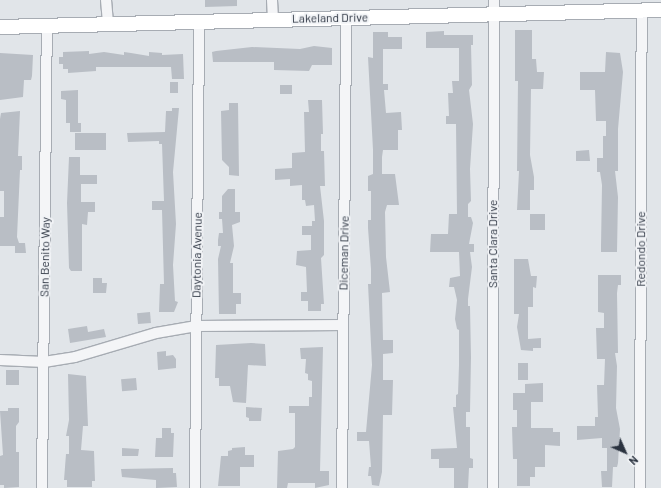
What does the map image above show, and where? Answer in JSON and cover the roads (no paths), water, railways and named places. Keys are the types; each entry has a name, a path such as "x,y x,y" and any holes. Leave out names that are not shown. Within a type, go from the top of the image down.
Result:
{"street":[{"path":"106,0 108,24"},
{"path":"272,0 273,19"},
{"name":"Santa Clara Drive","path":"493,488 494,0"},
{"name":"Lakeland Drive","path":"0,27 661,10"},
{"name":"Redondo Drive","path":"640,488 642,11"},
{"name":"Diceman Drive","path":"342,488 346,18"},
{"name":"Daytonia Avenue","path":"195,488 199,21"},
{"name":"San Benito Way","path":"42,488 47,26"},
{"path":"0,360 44,362 76,357 156,333 196,326 343,325"}]}
